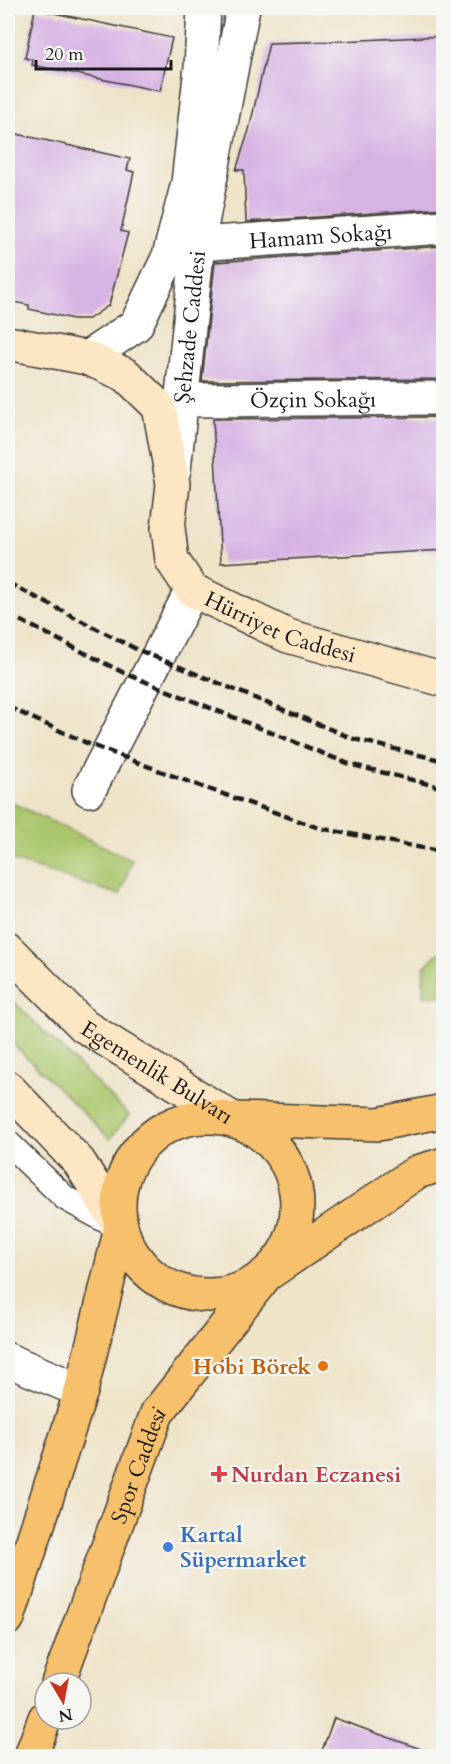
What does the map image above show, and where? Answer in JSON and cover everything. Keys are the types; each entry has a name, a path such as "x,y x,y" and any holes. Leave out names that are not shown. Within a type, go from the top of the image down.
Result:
{"main road":[{"name":"Şehzade Caddesi","path":"8,343 87,358 126,375 159,407 173,484"},
{"name":"Hürriyet Caddesi","path":"173,484 168,528 172,560 192,590 288,636 444,680"},
{"name":"Egemenlik Bulvarı","path":"8,950 84,1026 235,1109 378,1124 444,1111"},
{"path":"8,1088 79,1162 121,1228 133,1256 154,1278 181,1291 211,1295 240,1290 266,1275 417,1172 444,1164"},
{"path":"8,1618 81,1391 121,1228 118,1202 123,1176 136,1152 156,1133 179,1120 235,1109 279,1150 293,1173 298,1201 295,1228 284,1253 266,1275"},
{"name":"Spor Caddesi","path":"62,1671 157,1413 266,1275"},
{"path":"32,1756 41,1731"}],"street":[{"path":"87,358 136,325 169,256 188,183 201,67 204,8"},
{"name":"Şehzade Caddesi","path":"173,484 198,244 243,8"},
{"name":"Hamam Sokağı","path":"198,244 444,227"},
{"name":"Özçin Sokağı","path":"183,400 444,398"},
{"path":"89,790 192,590"},
{"path":"8,1360 81,1391"}],"lane":[{"path":"8,1143 65,1198 121,1228"}],"green space":[{"path":"8,801 132,860 120,895 8,859"},
{"path":"443,952 443,996 423,995 424,967 438,953"},
{"path":"8,996 129,1115 110,1139 8,1039"}],"building":[{"path":"35,9 172,38 160,91 32,65 33,60 25,58"},
{"path":"444,36 444,208 246,222 244,170 236,170 249,130 269,43"},
{"path":"8,132 130,159 127,170 134,172 121,231 128,233 109,305 89,319 73,319 29,309 29,305 8,301"},
{"path":"444,246 444,379 202,381 215,262"},
{"path":"444,417 444,550 221,563 213,419"},
{"path":"334,1718 429,1752 428,1756 320,1756"}],"railway":[{"path":"8,583 136,649 354,739 444,761"},
{"path":"8,614 124,673 349,764 444,788"},
{"path":"8,707 89,744 319,828 444,852"}],"place":[{"name":"Hobi Börek","path":"323,1366"},
{"name":"Nurdan Eczanesi","path":"219,1474"},
{"name":"Kartal Süpermarket","path":"168,1547"}]}
